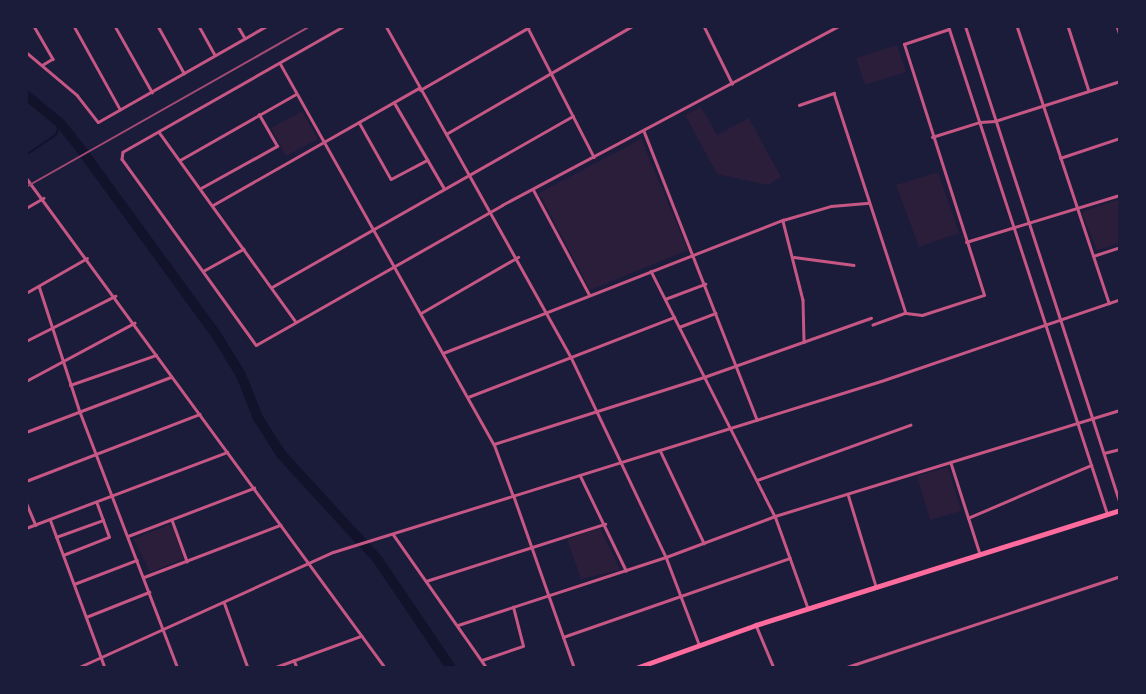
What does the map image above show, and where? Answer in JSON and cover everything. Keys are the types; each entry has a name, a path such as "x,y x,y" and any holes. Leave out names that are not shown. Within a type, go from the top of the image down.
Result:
{"highway":[{"path":"636,668 699,644 808,608 981,556 1120,510"}],"street":[{"path":"34,26 52,59 43,65"},
{"path":"74,26 120,109"},
{"path":"115,26 152,92"},
{"path":"158,26 184,73"},
{"path":"199,26 215,55"},
{"path":"238,26 245,38"},
{"path":"26,52 77,95 98,122 266,26"},
{"path":"345,26 123,152 122,159 256,345 491,211 839,26"},
{"path":"386,26 419,89 548,311 666,557 699,644"},
{"path":"446,134 632,26"},
{"path":"704,26 732,84"},
{"path":"965,26 1062,319 1120,504"},
{"path":"1017,26 1109,303"},
{"path":"1068,26 1089,92"},
{"path":"1117,26 1120,35"},
{"path":"213,205 528,27 594,157"},
{"path":"873,325 906,313 922,315 984,295 932,137 904,44 949,28 1107,514"},
{"path":"280,63 494,444 574,668"},
{"path":"932,137 980,122 996,121 1120,81"},
{"path":"798,105 834,93 906,313"},
{"path":"180,160 297,94"},
{"path":"394,102 444,188"},
{"path":"201,188 277,146 259,115"},
{"path":"272,287 573,116"},
{"path":"359,122 391,179 427,160"},
{"path":"644,130 757,420"},
{"path":"159,132 296,322"},
{"path":"1060,158 1120,138"},
{"path":"26,178 43,198 115,296 385,668"},
{"path":"533,189 589,294"},
{"path":"966,242 1120,195"},
{"path":"26,208 43,198"},
{"path":"443,353 589,294 783,220 831,206 869,203"},
{"path":"783,220 794,257 803,300 804,342"},
{"path":"1093,256 1120,247"},
{"path":"203,272 243,248"},
{"path":"420,313 518,257"},
{"path":"794,257 853,265"},
{"path":"26,293 87,258"},
{"path":"651,271 775,516 808,608"},
{"path":"665,299 705,284"},
{"path":"38,286 70,385 178,668"},
{"path":"26,341 115,296"},
{"path":"77,668 333,552 730,429 1120,299"},
{"path":"679,327 716,313"},
{"path":"468,397 674,316"},
{"path":"494,444 704,377 871,318"},
{"path":"26,381 134,323"},
{"path":"70,385 157,355"},
{"path":"26,432 173,376"},
{"path":"458,625 666,557 775,516 1120,410"},
{"path":"26,480 200,414"},
{"path":"757,480 910,425"},
{"path":"1104,454 1120,448"},
{"path":"660,450 704,543"},
{"path":"26,528 227,452"},
{"path":"951,463 981,556"},
{"path":"968,518 1092,465"},
{"path":"580,475 626,570"},
{"path":"128,536 254,488"},
{"path":"848,494 876,588"},
{"path":"26,502 36,525"},
{"path":"63,555 109,537 96,502"},
{"path":"50,519 105,668"},
{"path":"56,537 103,520"},
{"path":"172,520 187,561"},
{"path":"426,581 605,524"},
{"path":"144,578 280,525"},
{"path":"393,533 487,668"},
{"path":"563,637 790,558"},
{"path":"74,584 137,560"},
{"path":"844,668 1120,576"},
{"path":"86,617 150,592"},
{"path":"224,602 248,668"},
{"path":"482,660 523,646 512,607"},
{"path":"756,625 774,668"},
{"path":"273,668 361,636"},
{"path":"294,660 297,668"}],"shaded area":[{"path":"897,45 906,72 865,85 856,58"},
{"path":"701,107 717,135 749,118 781,177 768,185 717,174 685,115"},
{"path":"302,111 318,139 286,156 271,128"},
{"path":"641,139 688,250 590,290 539,193"},
{"path":"938,172 959,233 919,247 896,185"},
{"path":"1120,199 1120,243 1097,250 1082,214 1084,211"},
{"path":"948,467 961,511 930,520 917,476"},
{"path":"171,524 184,559 150,572 133,539"},
{"path":"600,528 620,570 581,579 567,539"}],"waterway":[{"path":"26,95 60,123 80,148 217,336 241,375 258,418 281,454 378,560 451,668"},
{"path":"26,155 56,135 60,123"}],"railway":[{"path":"26,187 311,26"}]}
